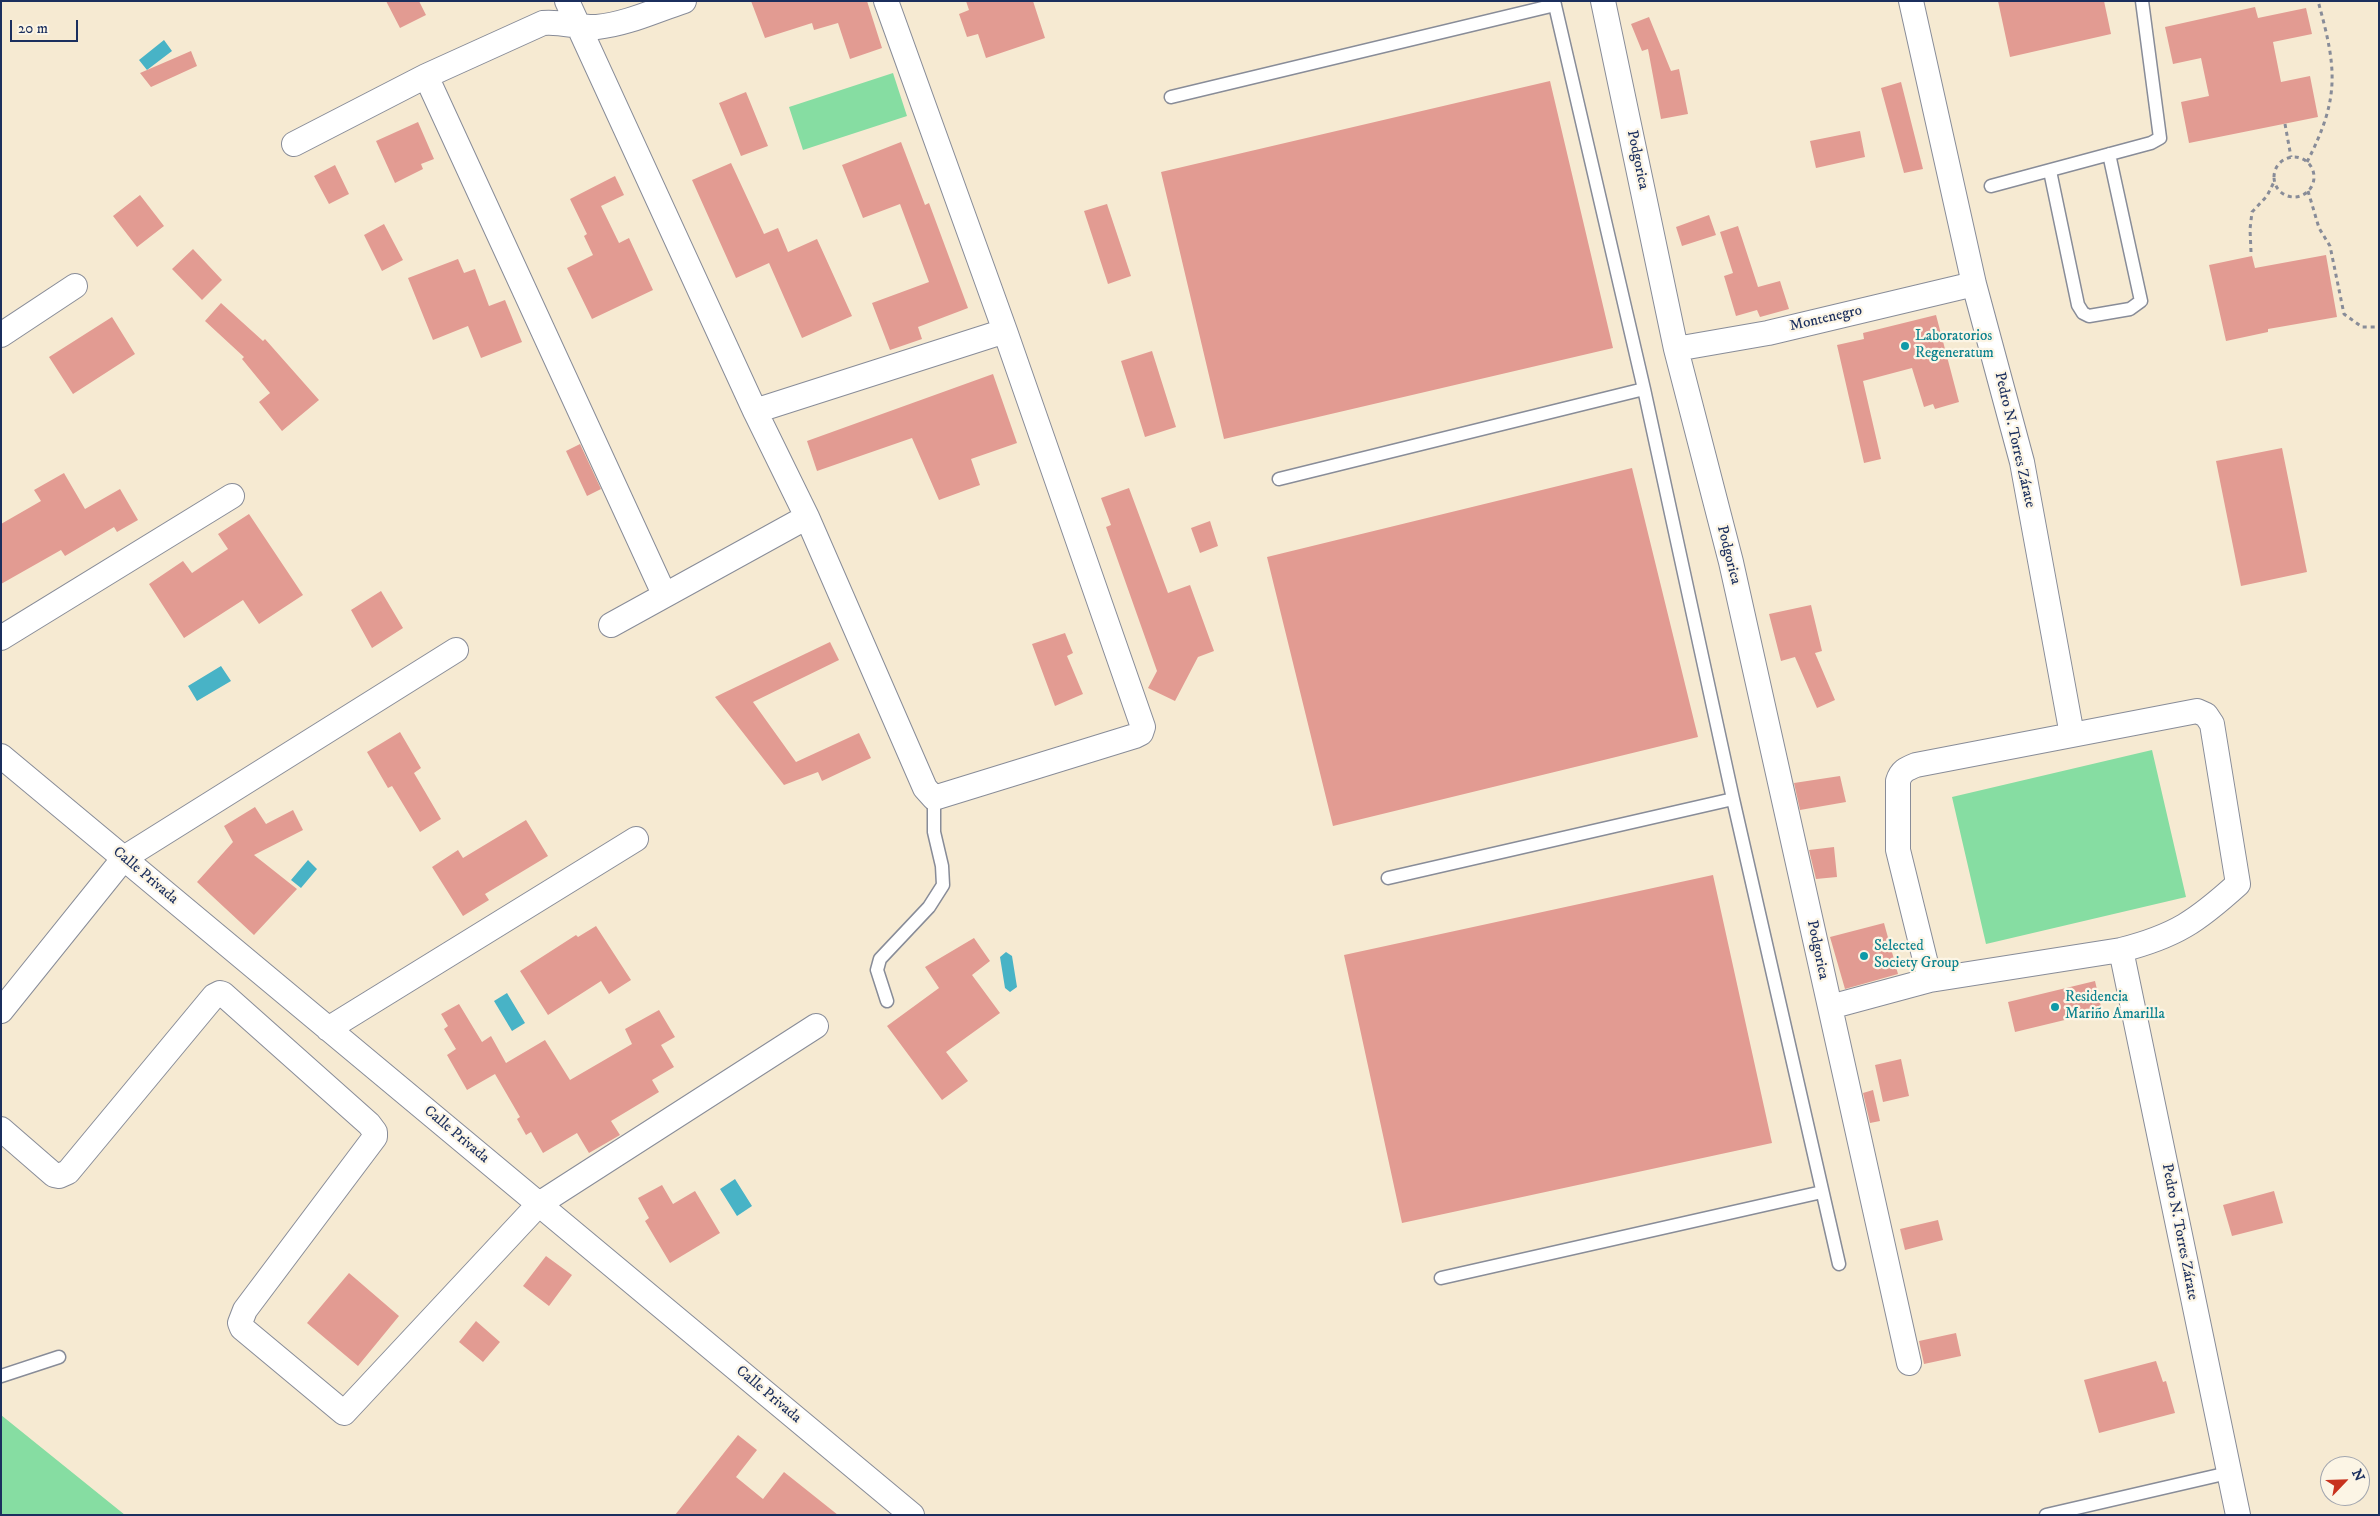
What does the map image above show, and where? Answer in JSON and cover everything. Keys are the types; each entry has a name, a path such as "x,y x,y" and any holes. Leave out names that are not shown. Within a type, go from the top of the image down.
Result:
{"street":[{"path":"567,1 755,411 807,517 925,788 934,798 1135,736 1142,730 1005,331 886,1"},
{"path":"294,144 426,76 543,23 595,27 610,25 684,1"},
{"name":"Podgorica","path":"1603,1 1676,349 1731,562 1909,1363"},
{"name":"Pedro N. Torres Zárate","path":"1911,1 1974,284 2022,462 2072,735"},
{"path":"426,76 664,594"},
{"name":"Montenegro","path":"1676,349 1768,333 1974,284"},
{"path":"1,335 75,286"},
{"path":"755,411 1005,331"},
{"path":"1,638 232,496"},
{"path":"611,625 664,594 807,517"},
{"path":"1,1011 124,858 456,650"},
{"path":"1830,1007 1930,980 2121,950 2177,932 2205,913 2238,884 2212,724 2206,715 2197,711 2072,735 1916,766 1906,769 1900,774 1898,781 1898,850 1930,980"},
{"name":"Calle Privada","path":"1,756 912,1515"},
{"path":"328,1029 636,839"},
{"name":"Pedro N. Torres Zárate","path":"2121,950 2238,1515"},
{"path":"1,1129 54,1175 59,1176 68,1172 214,996 220,993 223,994 370,1124 375,1132 375,1137 245,1310 240,1323 242,1328 344,1413 539,1204 816,1026"}],"lane":[{"path":"1991,186 2151,143 2160,138 2142,1"},
{"path":"1171,97 1555,3 1644,389 1733,799 1839,1264"},
{"path":"2050,170 2078,305 2083,313 2089,316 2130,309 2141,301 2110,154"},
{"path":"1279,479 1644,389"},
{"path":"887,1001 877,970 880,959 929,907 940,893 943,885 942,866 934,832 934,798"},
{"path":"1388,878 1733,799"},
{"path":"1441,1278 1822,1192"},
{"path":"1,1376 60,1357"},
{"path":"2046,1515 2228,1473"}],"path":[{"path":"2308,162 2320,138 2332,99 2333,65 2329,41 2318,1"},
{"path":"2285,124 2291,157"},
{"path":"2251,252 2250,229 2252,212 2267,196 2274,182 2275,171 2278,166 2281,162 2291,157 2297,157 2308,162 2312,167 2314,180 2304,195 2291,197 2281,192 2274,182"},
{"path":"2308,191 2319,228 2330,246 2344,314 2362,327 2379,327"}],"green space":[{"path":"893,73 907,116 803,150 789,107"},
{"path":"2152,750 2186,897 1986,944 1952,797"},
{"path":"1,1415 125,1515 1,1515"}],"water":[{"path":"164,40 172,51 147,70 139,60"},
{"path":"221,666 231,681 197,701 188,686"},
{"path":"308,860 317,869 301,888 291,880"},
{"path":"1006,952 1012,956 1017,987 1010,992 1005,988 1000,957"},
{"path":"507,993 525,1023 512,1031 494,1001"},
{"path":"735,1179 752,1206 737,1216 720,1189"}],"building":[{"path":"386,1 419,1 426,15 400,28"},
{"path":"751,1 867,1 882,48 850,59 838,23 814,30 812,23 765,38"},
{"path":"966,1 1033,1 1045,38 986,58 978,34 967,37 959,14 969,10"},
{"path":"1998,1 2104,1 2111,34 2010,57"},
{"path":"2255,7 2258,18 2306,8 2312,34 2273,42 2281,82 2310,76 2318,117 2189,143 2181,102 2209,96 2201,58 2173,64 2165,27"},
{"path":"1649,17 1671,71 1679,69 1688,114 1661,119 1648,49 1642,51 1631,24"},
{"path":"191,51 197,66 151,87 140,73"},
{"path":"1550,81 1613,348 1224,439 1161,172"},
{"path":"1901,82 1923,169 1904,173 1881,88"},
{"path":"746,92 768,146 741,156 719,103"},
{"path":"418,122 434,159 421,164 423,169 395,183 376,141"},
{"path":"1860,131 1865,157 1816,168 1810,141"},
{"path":"901,142 925,205 929,203 968,308 918,327 922,339 890,350 872,303 929,282 900,204 863,218 842,165"},
{"path":"731,163 764,234 778,228 788,252 817,239 852,316 802,338 769,263 736,278 692,180"},
{"path":"335,165 349,194 329,204 314,176"},
{"path":"615,176 624,195 601,206 619,243 629,238 653,290 592,319 567,268 593,255 584,236 587,234 570,199"},
{"path":"140,195 164,226 137,247 113,216"},
{"path":"1107,204 1131,276 1108,284 1084,211"},
{"path":"1709,215 1716,235 1682,246 1676,227"},
{"path":"384,224 403,260 382,271 364,235"},
{"path":"1738,226 1758,287 1780,281 1789,309 1760,317 1757,310 1736,316 1724,276 1733,273 1720,232"},
{"path":"193,249 222,280 202,300 172,269"},
{"path":"2326,255 2337,317 2268,329 2268,332 2226,341 2209,265 2252,256 2255,268"},
{"path":"458,259 464,273 475,269 489,306 505,300 522,342 481,358 468,326 433,340 408,278"},
{"path":"221,303 263,341 265,339 319,400 282,431 259,402 270,393 242,359 244,357 205,321"},
{"path":"1936,315 1959,402 1935,409 1933,404 1924,407 1912,368 1863,381 1881,459 1864,463 1837,345 1864,339 1863,333"},
{"path":"112,317 135,354 73,394 49,357"},
{"path":"1152,351 1176,427 1145,437 1121,361"},
{"path":"993,374 1017,443 971,459 980,485 939,500 912,438 817,471 807,441"},
{"path":"580,444 601,489 587,496 566,451"},
{"path":"2282,448 2307,572 2241,586 2216,461"},
{"path":"1632,468 1698,737 1333,826 1267,557"},
{"path":"64,473 85,509 120,489 138,520 117,532 114,527 65,556 61,550 1,584 1,524 41,501 34,490"},
{"path":"1129,488 1168,593 1190,585 1214,651 1198,657 1175,701 1148,688 1157,671 1106,527 1111,525 1101,498"},
{"path":"249,514 303,595 259,624 243,600 184,638 149,584 183,561 192,573 228,549 218,534"},
{"path":"1210,521 1218,546 1200,553 1191,528"},
{"path":"381,591 403,628 372,648 351,610"},
{"path":"1811,605 1822,651 1815,653 1835,700 1817,708 1795,657 1781,661 1769,614"},
{"path":"1065,633 1073,653 1067,656 1083,694 1055,706 1032,644"},
{"path":"830,642 839,660 753,702 796,762 859,733 871,758 822,781 818,772 784,785 715,697"},
{"path":"400,732 421,768 414,773 441,819 420,832 392,786 388,788 367,752"},
{"path":"1840,776 1846,802 1800,810 1794,783"},
{"path":"255,807 266,824 293,810 303,830 254,855 297,889 254,935 197,882 233,842 224,826"},
{"path":"526,820 548,856 485,894 489,900 463,916 432,867 458,850 463,858"},
{"path":"1834,847 1837,877 1816,879 1809,850"},
{"path":"1713,875 1772,1143 1402,1223 1344,955"},
{"name":"Selected Society Group","path":"1884,923 1898,974 1845,989 1830,937"},
{"path":"596,926 631,980 609,994 601,981 548,1015 520,971 576,935 578,937"},
{"path":"974,938 990,961 972,975 1000,1013 946,1052 968,1081 942,1100 887,1026 939,988 925,967"},
{"name":"Residencia Mariño Amarilla","path":"2095,981 2102,1011 2015,1032 2008,1002"},
{"path":"459,1004 482,1042 491,1036 506,1063 545,1040 570,1080 632,1044 625,1029 659,1010 675,1037 661,1045 674,1067 652,1080 659,1092 611,1121 620,1135 589,1153 577,1133 543,1153 531,1132 526,1135 517,1119 520,1117 495,1074 467,1090 447,1055 456,1049 444,1029 448,1026 441,1014"},
{"path":"1901,1059 1909,1096 1883,1102 1875,1065"},
{"path":"1873,1090 1880,1121 1870,1123 1863,1093"},
{"path":"662,1185 673,1204 695,1191 720,1233 670,1263 645,1221 649,1218 638,1198"},
{"path":"2274,1191 2283,1223 2232,1236 2223,1205"},
{"path":"1938,1220 1943,1240 1905,1250 1900,1229"},
{"path":"546,1256 572,1275 549,1306 523,1286"},
{"path":"349,1273 399,1316 358,1366 307,1323"},
{"path":"476,1321 500,1342 483,1362 459,1342"},
{"path":"1956,1333 1961,1356 1924,1364 1919,1341"},
{"path":"2156,1361 2163,1382 2166,1381 2175,1413 2099,1433 2084,1380"},
{"path":"738,1435 757,1450 736,1477 763,1499 784,1472 838,1515 675,1515"}],"place":[{"name":"Laboratorios Regeneratum","path":"1905,346"},
{"name":"Selected Society Group","path":"1864,956"},
{"name":"Residencia Mariño Amarilla","path":"2055,1007"}]}
